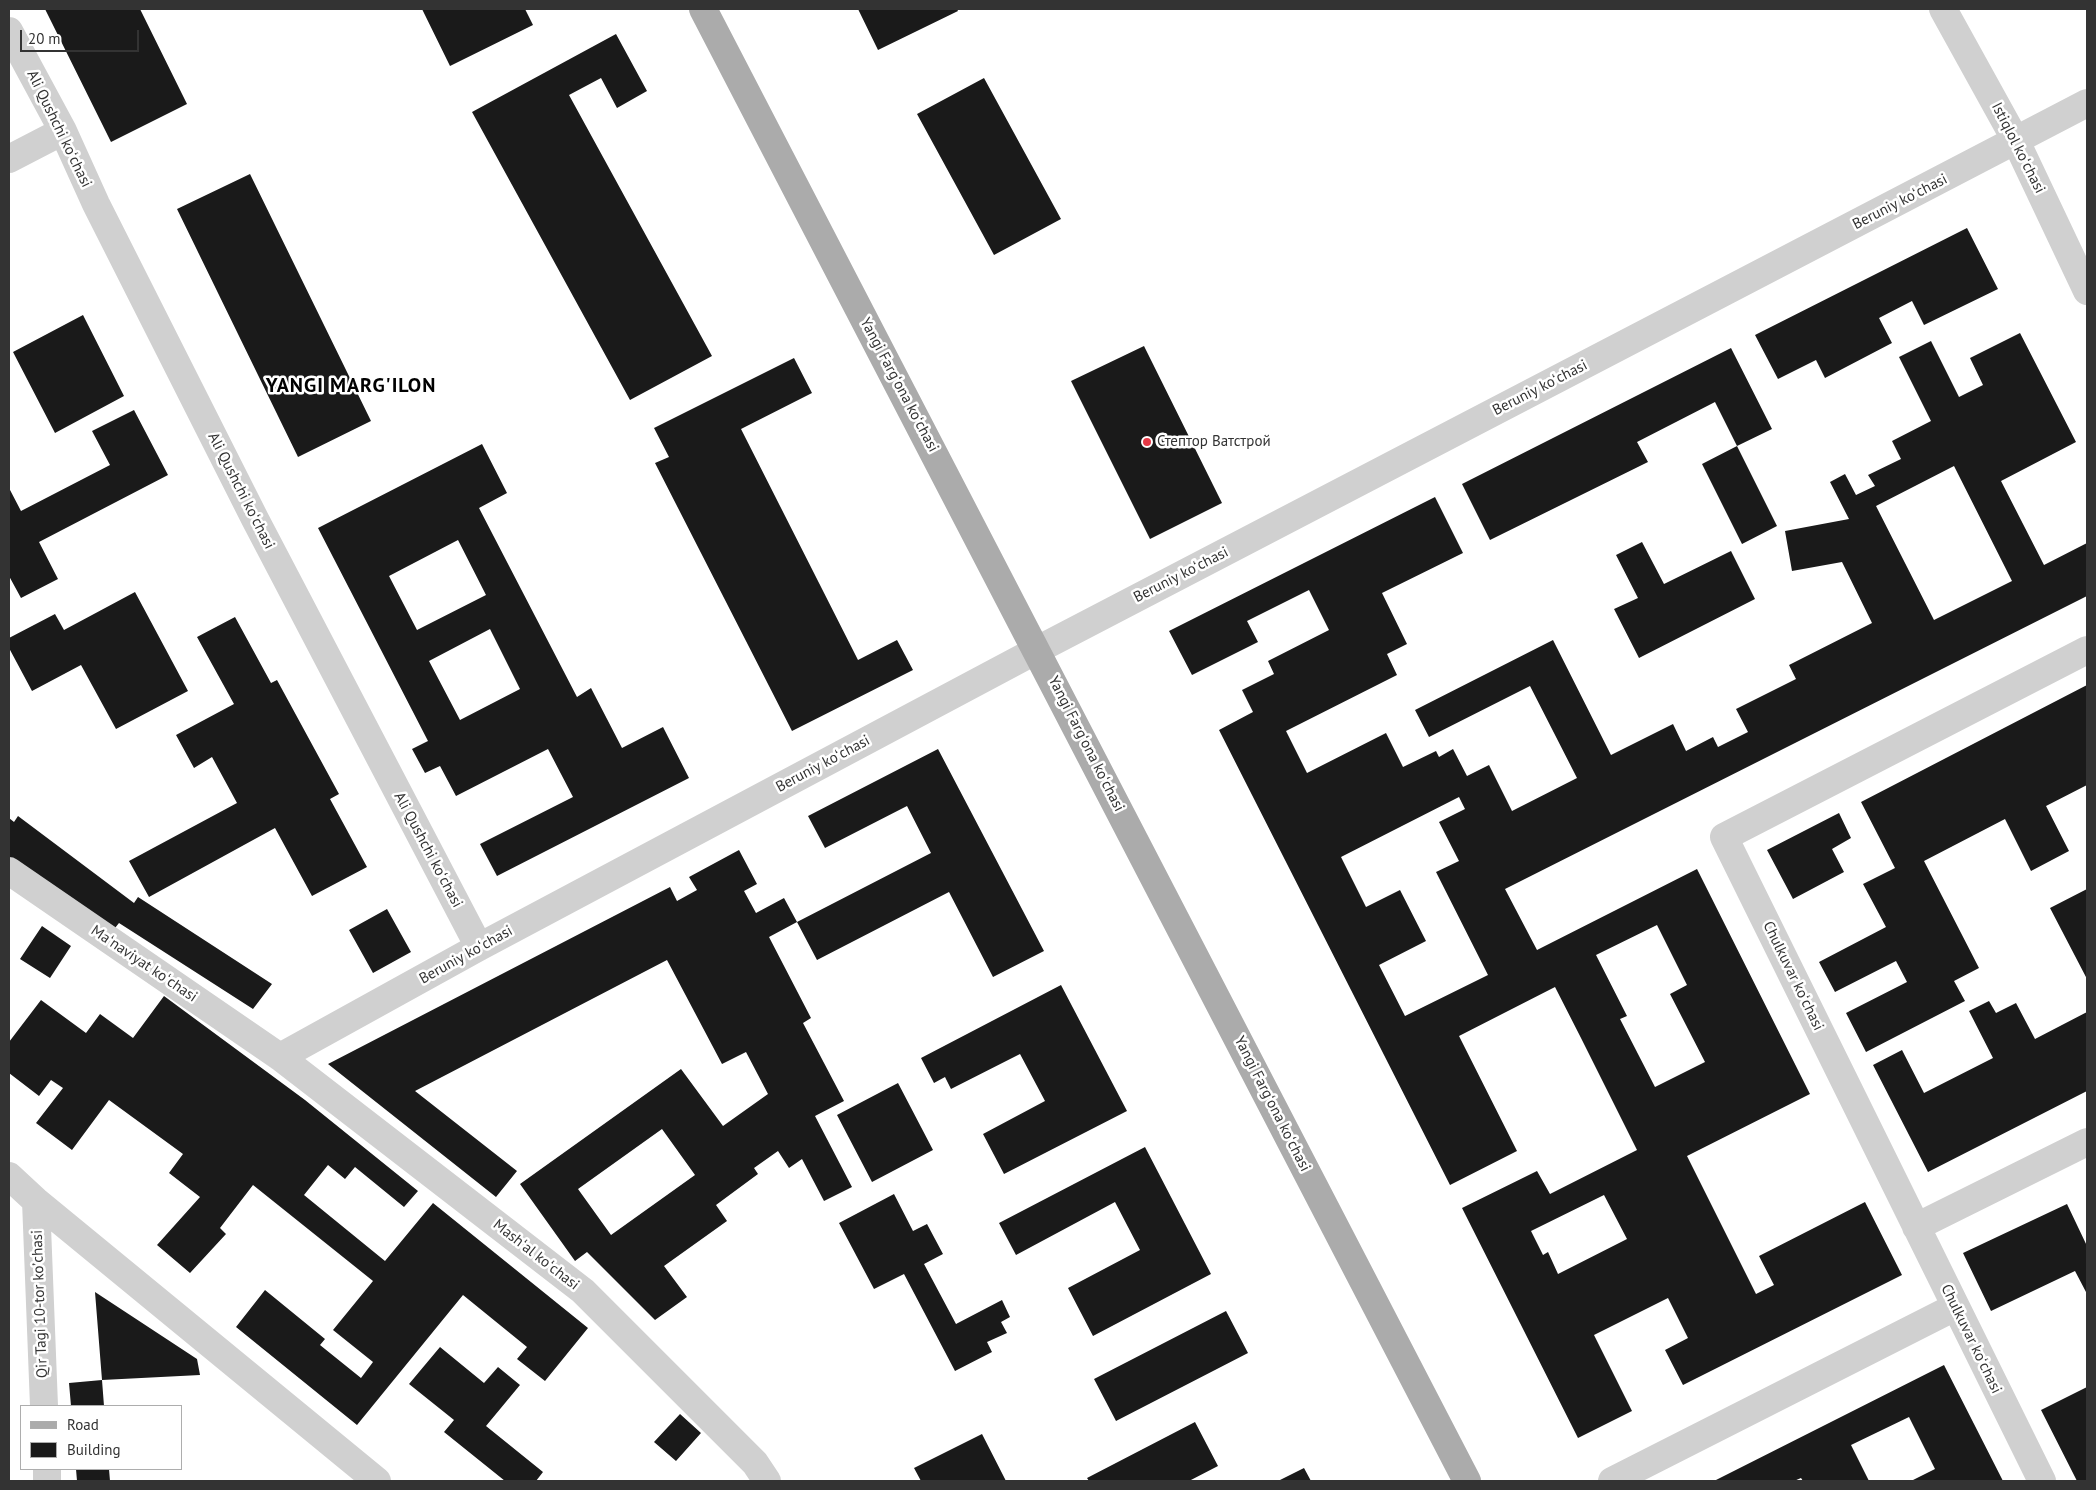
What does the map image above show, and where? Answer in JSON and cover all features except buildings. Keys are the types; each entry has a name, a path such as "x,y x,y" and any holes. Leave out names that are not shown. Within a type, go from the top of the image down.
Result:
{"main road":[{"name":"Yangi Fargʻona koʻchasi","path":"702,9 1037,650 1467,1481"}],"street":[{"name":"Istiqlol koʻchasi","path":"1943,9 2016,141 2087,291"},
{"name":"Ali Qushchi koʻchasi","path":"9,31 63,131 96,204 255,519 479,947"},
{"name":"Beruniy koʻchasi","path":"280,1057 479,947 1037,650 2087,103"},
{"path":"9,159 63,131"},
{"name":"Chulkuvar koʻchasi","path":"2042,1481 1724,837 2087,650"},
{"name":"Maʻnaviyat koʻchasi","path":"9,871 280,1057"},
{"name":"Mashʻal koʻchasi","path":"280,1057 583,1291 755,1463 767,1481"},
{"path":"1916,1227 2087,1142"},
{"path":"9,1176 36,1201 377,1481"},
{"name":"Qir Tagi 10-tor koʼchasi","path":"36,1201 44,1405"},
{"path":"1612,1481 1955,1307"}],"place":[{"name":"Стептор Ватстрой","path":"1147,442"}],"district":[{"name":"YANGI MARG'ILON","path":"351,386"}]}
